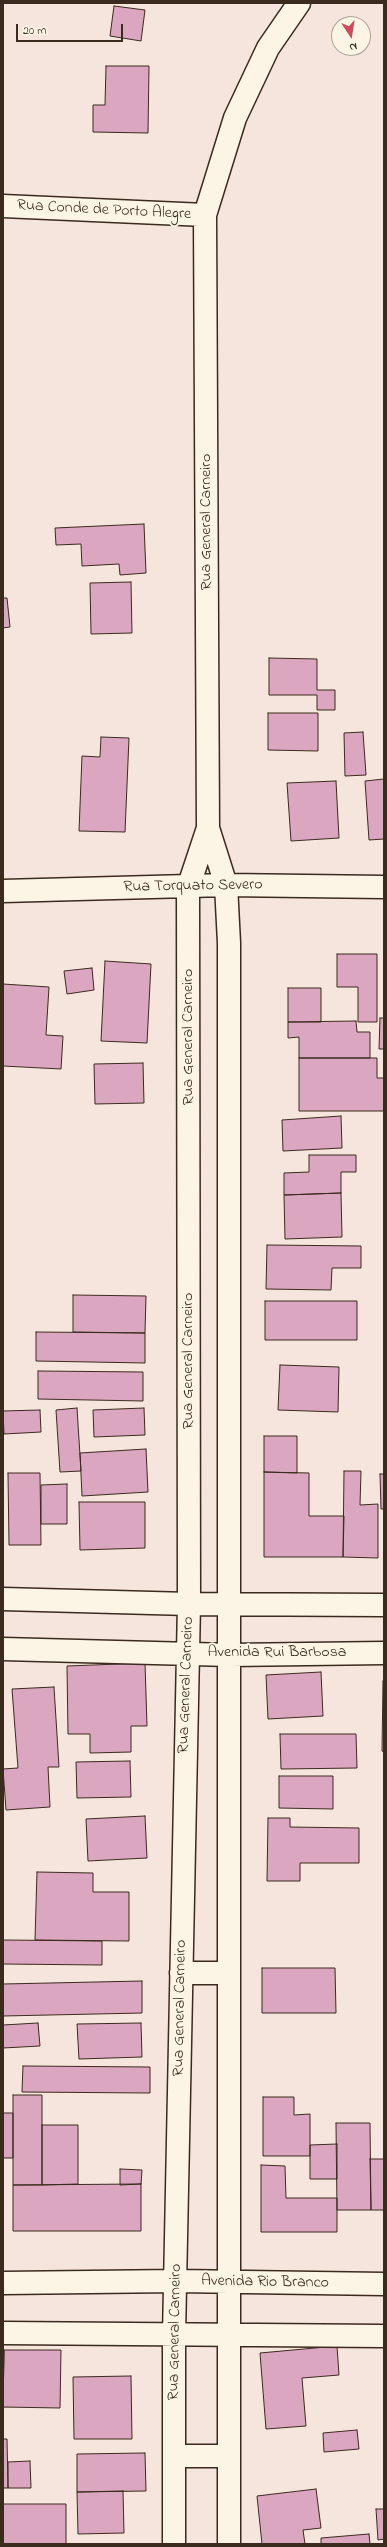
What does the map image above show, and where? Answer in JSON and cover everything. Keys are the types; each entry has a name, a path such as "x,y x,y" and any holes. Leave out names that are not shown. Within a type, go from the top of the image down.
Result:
{"street":[{"name":"Rua General Carneiro","path":"229,2544 229,944 226,885 208,828 206,215 235,118 268,48 299,3"},
{"name":"Rua Conde de Porto Alegre","path":"3,206 206,215"},
{"name":"Rua General Carneiro","path":"174,2544 174,2335 177,2281 186,1653 189,1604 188,888 208,828"},
{"name":"Rua Torquato Severo","path":"3,891 188,888 226,885 384,887"},
{"path":"3,1599 189,1604 384,1605"},
{"name":"Avenida Rui Barbosa","path":"3,1649 230,1655 384,1653"},
{"path":"181,1973 229,1973"},
{"name":"Avenida Rio Branco","path":"3,2283 177,2281 228,2283 384,2284"},
{"path":"3,2333 229,2336 384,2336"},
{"path":"174,2456 229,2456"}],"building":[{"path":"114,6 145,10 141,41 110,36"},
{"path":"106,66 149,66 148,133 93,132 93,105 105,105"},
{"path":"144,524 146,573 120,575 119,564 82,566 81,544 56,545 55,528"},
{"path":"131,582 132,633 91,634 90,583"},
{"path":"3,598 7,598 10,627 3,628"},
{"path":"269,658 317,659 317,690 335,690 335,710 317,710 317,695 269,695"},
{"path":"268,713 318,713 318,751 268,750"},
{"path":"363,732 366,775 345,776 344,733"},
{"path":"101,737 129,738 125,832 79,831 82,756 100,757"},
{"path":"384,779 384,839 369,840 365,781"},
{"path":"336,781 339,838 291,841 287,783"},
{"path":"337,954 377,954 377,1022 358,1022 358,987 337,987"},
{"path":"105,961 151,964 147,1043 101,1041"},
{"path":"92,968 94,990 67,994 64,971"},
{"path":"3,984 49,987 46,1035 63,1036 61,1069 3,1066"},
{"path":"288,988 321,988 321,1022 288,1022"},
{"path":"380,1018 384,1018 384,1049 379,1049"},
{"path":"356,1021 357,1032 370,1032 370,1058 299,1058 299,1037 288,1038 288,1022"},
{"path":"299,1058 377,1058 377,1078 384,1078 384,1111 299,1111"},
{"path":"143,1063 144,1103 95,1104 94,1064"},
{"path":"341,1116 342,1148 283,1151 282,1120"},
{"path":"309,1155 356,1155 356,1172 341,1172 341,1193 284,1195 284,1173 309,1172"},
{"path":"341,1193 342,1237 285,1239 284,1195"},
{"path":"267,1245 361,1246 361,1268 332,1268 331,1290 266,1289"},
{"path":"73,1295 146,1296 145,1333 73,1332"},
{"path":"265,1301 357,1301 357,1340 265,1340"},
{"path":"36,1332 145,1333 145,1363 36,1361"},
{"path":"280,1365 339,1367 338,1412 278,1410"},
{"path":"38,1371 143,1372 143,1401 38,1399"},
{"path":"77,1408 81,1471 60,1472 56,1410"},
{"path":"144,1408 145,1435 94,1437 93,1410"},
{"path":"40,1410 41,1432 4,1434 3,1411"},
{"path":"264,1436 297,1436 297,1473 264,1472"},
{"path":"146,1449 148,1492 82,1496 80,1453"},
{"path":"344,1471 361,1471 360,1505 378,1504 378,1558 343,1557"},
{"path":"264,1472 309,1473 309,1516 344,1516 343,1557 264,1557"},
{"path":"8,1473 40,1473 41,1545 9,1545"},
{"path":"380,1474 384,1474 384,1509 381,1509"},
{"path":"67,1484 67,1524 41,1524 41,1485"},
{"path":"79,1502 145,1502 145,1548 80,1550"},
{"path":"145,1663 147,1726 131,1726 131,1752 90,1753 90,1734 68,1734 67,1666"},
{"path":"321,1672 323,1716 268,1719 266,1675"},
{"path":"384,1681 384,1752 382,1751"},
{"path":"54,1687 59,1767 48,1767 50,1807 6,1810 3,1769 18,1768 12,1689"},
{"path":"280,1734 356,1734 357,1768 281,1769"},
{"path":"130,1761 131,1797 77,1798 76,1762"},
{"path":"279,1776 333,1776 333,1809 279,1808"},
{"path":"145,1816 147,1858 88,1861 86,1819"},
{"path":"268,1818 290,1818 290,1827 359,1828 359,1863 300,1863 300,1881 267,1881"},
{"path":"37,1872 93,1873 93,1892 129,1892 129,1941 35,1940"},
{"path":"3,1940 102,1941 102,1965 3,1964"},
{"path":"262,1968 335,1968 336,2013 262,2013"},
{"path":"142,1981 142,2013 3,2016 3,1984"},
{"path":"38,2023 40,2046 3,2048 3,2025"},
{"path":"141,2023 142,2057 79,2059 77,2024"},
{"path":"23,2066 150,2067 150,2093 22,2092"},
{"path":"13,2095 42,2095 42,2185 13,2185"},
{"path":"263,2097 294,2097 294,2115 310,2114 310,2156 263,2156"},
{"path":"3,2113 13,2113 13,2158 3,2158"},
{"path":"336,2123 370,2123 371,2210 337,2210"},
{"path":"42,2125 78,2125 78,2184 42,2185"},
{"path":"337,2144 337,2179 310,2179 310,2145"},
{"path":"370,2159 384,2159 384,2210 371,2210"},
{"path":"261,2165 285,2166 286,2198 337,2198 337,2232 261,2232"},
{"path":"120,2169 142,2170 141,2184 120,2185"},
{"path":"141,2184 141,2231 13,2231 13,2185"},
{"path":"337,2346 339,2375 302,2378 306,2426 266,2429 260,2353"},
{"path":"3,2350 4,2350 3,2411"},
{"path":"4,2350 61,2350 60,2408 3,2407"},
{"path":"131,2376 132,2439 74,2439 73,2377"},
{"path":"357,2430 359,2449 324,2452 323,2433"},
{"path":"3,2439 7,2439 8,2488 3,2488"},
{"path":"145,2453 146,2491 77,2492 77,2454"},
{"path":"30,2461 31,2488 8,2488 8,2462"},
{"path":"316,2489 321,2528 303,2530 305,2544 262,2544 257,2496"},
{"path":"123,2491 124,2533 78,2534 77,2492"},
{"path":"3,2504 66,2504 66,2544 3,2544"},
{"path":"376,2509 384,2509 384,2539 378,2540"},
{"path":"369,2534 370,2544 321,2544 321,2538"}]}
